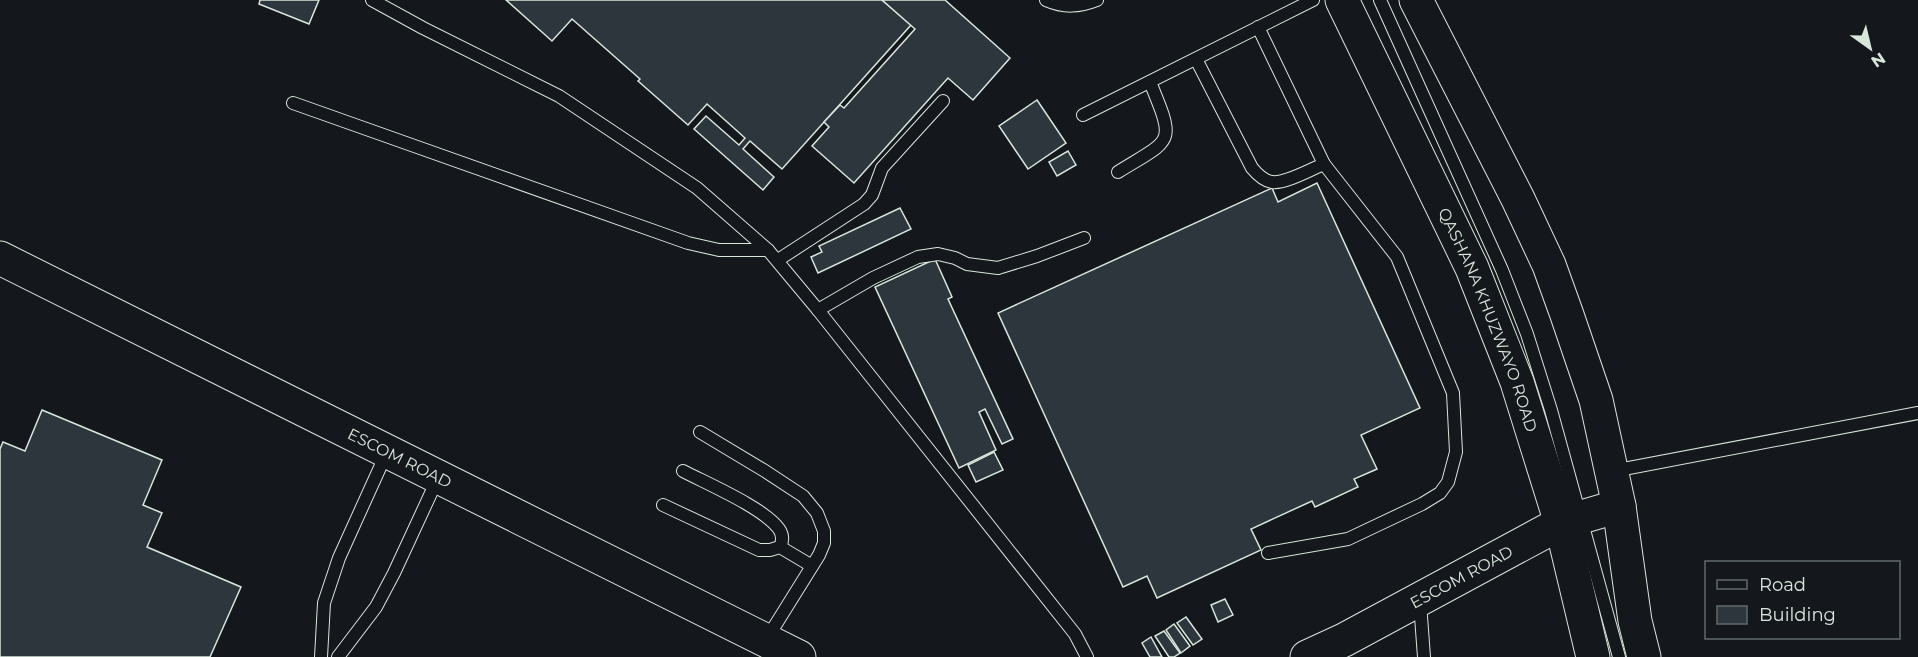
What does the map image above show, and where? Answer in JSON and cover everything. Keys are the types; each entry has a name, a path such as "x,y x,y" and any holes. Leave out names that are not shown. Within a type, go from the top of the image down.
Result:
{"main road":[{"name":"QASHANA KHUZWAYO ROAD","path":"1342,0 1472,268 1572,521 1593,657"},
{"path":"1416,0 1518,199 1549,265 1596,400 1619,506 1635,621 1644,657"},
{"name":"ESCOM ROAD","path":"0,258 799,657"},
{"name":"ESCOM ROAD","path":"1307,657 1572,521 1619,506"},
{"path":"1357,657 1378,622"}],"lane":[{"path":"372,0 558,96 698,188 768,250 1075,634 1088,657"},
{"path":"1046,0 1063,6 1083,6 1097,0"},
{"path":"1083,115 1313,0"},
{"path":"1380,0 1502,270 1527,334 1551,410 1572,521 1619,657"},
{"path":"1258,27 1324,164 1397,257 1453,393 1456,452 1449,482 1440,493 1422,504 1348,539 1268,553"},
{"path":"1196,59 1256,173 1272,182 1281,181 1324,164"},
{"path":"1118,172 1160,146 1167,133 1166,119 1150,82"},
{"path":"778,260 864,204 872,195 882,168 943,101"},
{"path":"293,103 688,243 719,250 768,250"},
{"path":"818,310 873,278 918,257 938,254 967,264 998,268 1084,238"},
{"path":"1612,471 1918,413"},
{"path":"700,432 804,496 817,513 824,531 824,543 819,555 766,641"},
{"path":"321,657 324,603 339,558 387,451"},
{"path":"683,471 767,517 781,530 783,539 780,547"},
{"path":"338,657 376,607 439,477"},
{"path":"663,505 759,550 780,547 813,566"},
{"path":"1419,599 1424,657"}],"building":[{"path":"260,0 319,0 309,24 259,4"},
{"path":"506,0 882,0 911,25 782,169 750,141 743,149 774,177 763,190 694,129 706,116 739,145 745,138 707,104 688,125 572,19 552,41"},
{"path":"882,0 945,0 1010,58 973,100 948,78 854,183 812,146 829,127 824,122 840,105 844,108 915,29"},
{"path":"1037,100 1066,143 1028,169 999,126"},
{"path":"1068,151 1076,165 1057,176 1049,162"},
{"path":"1317,183 1420,408 1361,435 1377,469 1354,479 1358,487 1315,507 1312,501 1251,529 1261,550 1157,598 1147,576 1123,587 998,313 1272,188 1278,202"},
{"path":"900,208 911,229 818,273 811,257 822,252 819,246"},
{"path":"935,259 952,297 948,299 1013,439 1002,444 985,409 979,412 996,450 959,468 875,287"},
{"path":"42,410 162,460 143,505 162,513 147,547 241,587 210,657 0,657 0,449 3,442 25,451"},
{"path":"994,452 1003,470 976,482 968,465"},
{"path":"1225,599 1233,615 1218,622 1211,605"},
{"path":"1186,617 1202,639 1193,645 1177,623"},
{"path":"1174,624 1190,646 1181,653 1166,630"},
{"path":"1164,631 1180,653 1174,657 1169,657 1155,636"},
{"path":"1151,637 1162,657 1150,657 1142,643"}]}
